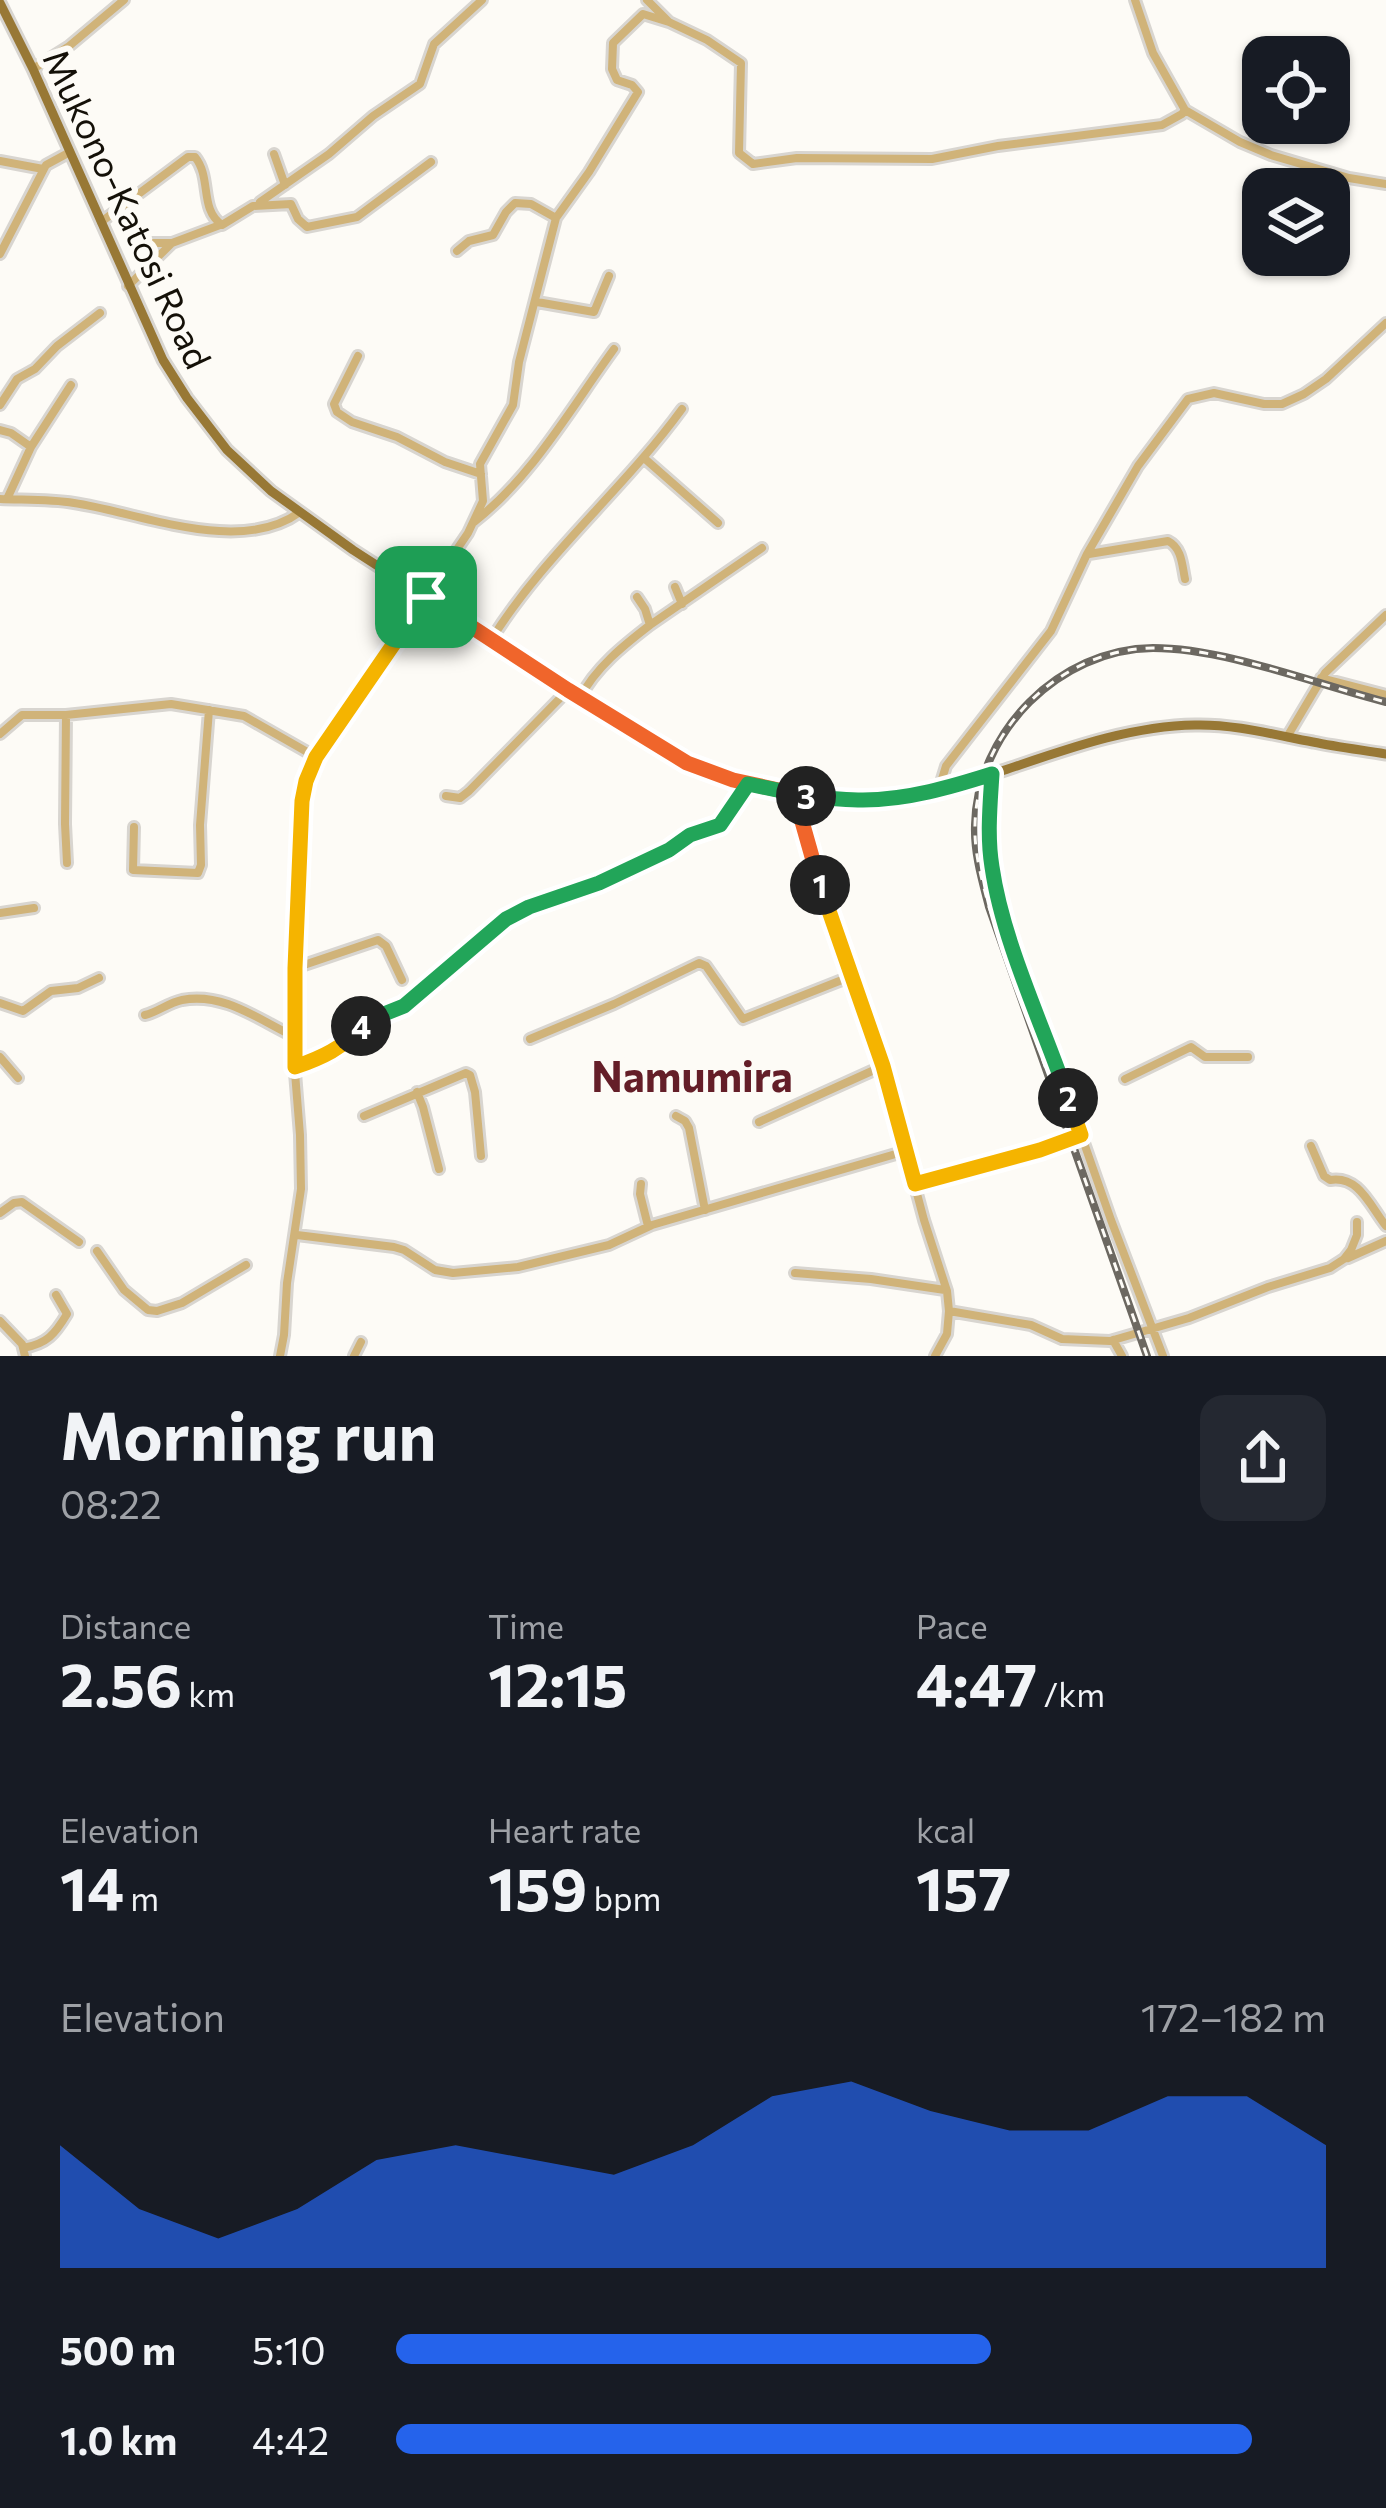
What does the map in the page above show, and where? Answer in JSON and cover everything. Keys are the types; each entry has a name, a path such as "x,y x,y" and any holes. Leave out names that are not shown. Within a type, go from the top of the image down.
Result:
{"main road":[{"name":"Mukono-Katosi Road","path":"0,4 163,361 227,450 300,512 490,640 687,763 748,784 806,796 863,800 915,795 1091,741 1195,724 1386,754"}],"street":[{"path":"33,69 124,0"},
{"path":"152,243 172,243 222,225 285,185 419,84 434,44 482,0"},
{"path":"647,0 669,22"},
{"path":"1135,0 1153,53 1185,110 1271,155 1386,184"},
{"path":"280,1356 302,1160 293,1036 306,781 316,757 426,597 483,501 480,464 513,405 519,362 556,218 638,92 617,80 612,69 613,43 643,14 706,40 741,63 740,153 753,164 797,158 932,160 998,146 1162,125 1185,110"},
{"path":"0,254 48,162 70,152"},
{"path":"274,154 285,185"},
{"path":"100,223 192,156 202,165 209,214 222,225"},
{"path":"0,161 43,170"},
{"path":"254,206 292,204 307,227 350,220 431,162"},
{"path":"457,251 465,243 493,235 515,203 531,204 556,218"},
{"path":"128,286 172,243"},
{"path":"536,302 594,311 609,276"},
{"path":"0,405 17,379 100,313"},
{"path":"944,788 946,766 1051,631 1138,466 1188,399 1214,393 1282,404 1326,379 1386,323"},
{"path":"473,523 517,481 614,349"},
{"path":"358,356 334,404 342,417 398,436 445,462 481,474"},
{"path":"71,385 4,499 75,503 216,531 277,526 300,512"},
{"path":"490,640 524,592 682,409"},
{"path":"0,430 31,448"},
{"path":"644,458 718,523"},
{"path":"1088,554 1168,542 1175,544 1185,579"},
{"path":"580,698 613,656 650,625 762,548"},
{"path":"675,587 682,604"},
{"path":"637,597 650,625"},
{"path":"1287,737 1321,678 1386,615"},
{"path":"1321,678 1386,695"},
{"path":"446,796 460,798 469,791 568,690"},
{"path":"0,734 22,716 158,704 235,713 316,757"},
{"path":"134,827 133,870 198,873 209,710"},
{"path":"66,715 68,862"},
{"path":"992,774 989,831 1000,903 1162,1356"},
{"path":"295,1067 341,1046 364,1022 404,1006 506,919 599,883 690,835 720,825 748,784"},
{"path":"806,796 801,818 804,832 883,1066 946,1291 947,1334 935,1356"},
{"path":"0,913 34,908"},
{"path":"295,968 378,940 386,946 402,980"},
{"path":"530,1039 700,963 742,1019 852,976"},
{"path":"0,1003 22,1012 51,991 78,988 99,978"},
{"path":"146,1016 187,999 212,1001 246,1010 293,1036"},
{"path":"1125,1078 1191,1047 1205,1057 1248,1057"},
{"path":"0,1057 18,1078"},
{"path":"759,1122 883,1066"},
{"path":"364,1117 466,1073 475,1092 481,1156"},
{"path":"417,1092 439,1168"},
{"path":"676,1116 689,1128 705,1210"},
{"path":"915,1184 1081,1135"},
{"path":"1311,1146 1324,1176 1351,1180 1386,1226"},
{"path":"296,1235 394,1247 435,1270 453,1273 518,1267 609,1245 648,1226 906,1151"},
{"path":"641,1184 648,1226"},
{"path":"0,1214 22,1202 79,1242"},
{"path":"1341,1261 1358,1235 1357,1222"},
{"path":"949,1311 1031,1325 1062,1339 1112,1340 1330,1268 1386,1241"},
{"path":"97,1251 124,1290 148,1310 157,1311 182,1304 246,1265"},
{"path":"795,1273 946,1291"},
{"path":"0,1321 24,1352 56,1334 67,1314 56,1295"},
{"path":"1112,1340 1122,1356"},
{"path":"354,1356 361,1342"}],"railway":[{"path":"1147,1356 989,907 975,825 990,758 1007,728 1056,680 1118,652 1153,648 1210,654 1386,702"}],"district":[{"name":"Namumira","path":"692,1077"}],"route":[{"path":"426,597 316,757 306,781 295,968 295,1067 341,1046 364,1022 404,1006 506,919 599,883 690,835 720,825 748,784 806,796 863,800 915,795 992,774 989,831 1000,903 1081,1135 915,1184 883,1066 804,832 801,818 806,796 733,780 687,763 426,597"}]}
